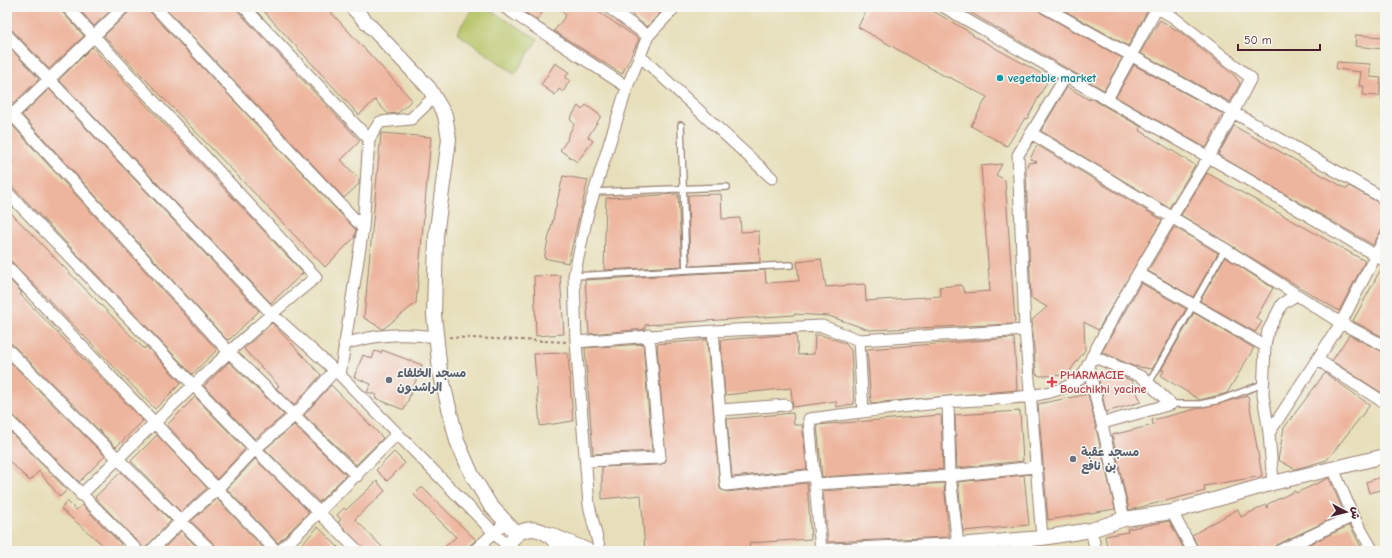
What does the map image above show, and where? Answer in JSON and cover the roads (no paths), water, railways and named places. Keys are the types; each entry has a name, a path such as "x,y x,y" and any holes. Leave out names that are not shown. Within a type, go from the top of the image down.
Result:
{"street":[{"path":"67,7 316,277 271,313 81,495"},
{"path":"124,7 49,80 9,114 230,352 357,476"},
{"path":"155,7 363,228"},
{"path":"244,7 369,139"},
{"path":"352,7 429,88 445,115 450,139 436,236 434,315 440,371 457,441 463,456 480,491 517,534"},
{"path":"504,7 627,87"},
{"path":"608,7 622,11 648,36"},
{"path":"600,551 591,520 576,342 574,276 594,192 627,87 648,36 675,7"},
{"path":"944,7 1209,157 1380,259"},
{"path":"1044,7 1233,112 1385,199"},
{"path":"1107,99 1156,7 1173,17 1252,78 1209,157 1170,217 1138,273 1082,377 1075,383 1030,397 948,402 809,418 821,551 958,545 1042,538 1091,530 1124,519 1172,512 1273,483 1385,456"},
{"path":"7,35 271,313 337,372 508,549 517,534 523,531 536,529 589,551"},
{"path":"640,56 772,178"},
{"path":"1042,538 1025,330 1018,155 1066,76"},
{"path":"151,551 181,520 217,489 255,449 294,416 337,372 344,344 363,228 369,139 380,122 411,120 434,97"},
{"path":"1031,133 1225,249 1341,323 1385,346"},
{"path":"7,192 255,449 358,551"},
{"path":"1269,433 1318,360 1380,259 1385,237"},
{"path":"7,267 154,424 276,551"},
{"path":"1138,273 1264,346"},
{"path":"1273,483 1269,433 1263,395 1264,346 1268,331 1282,304 1296,295"},
{"path":"576,342 649,335 822,326 859,340 1025,330"},
{"path":"713,331 721,410 726,485 815,479 950,476 1035,467"},
{"path":"344,344 371,336 408,333 436,337"},
{"path":"586,461 660,458 649,335"},
{"path":"859,340 863,412"},
{"path":"7,349 118,459 146,489 181,520 210,551"},
{"path":"1090,360 1142,377 1171,404"},
{"path":"1090,360 1124,519"},
{"path":"1318,360 1385,403"},
{"path":"948,402 950,476 958,545"},
{"path":"1103,423 1171,404"},
{"path":"721,410 786,406"},
{"path":"7,419 138,551"},
{"path":"280,551 357,476 397,434"},
{"path":"1333,468 1353,516 1373,551"},
{"path":"1172,512 1193,551"},
{"path":"1281,551 1353,516"},
{"path":"474,551 506,522"},
{"path":"1091,530 1096,551"},
{"path":"548,534 554,539 559,551"}],"lane":[{"path":"1385,89 1385,99"},
{"path":"680,125 686,270"},
{"path":"594,192 727,187"},
{"path":"1148,383 1225,249"},
{"path":"574,276 791,265"},
{"path":"1171,404 1200,404 1220,400 1263,384"}],"place":[{"name":"vegetable market","path":"1000,78"},
{"name":"مسجد الخلفاء الراشدون","path":"389,380"},
{"name":"PHARMACIE Bouchikhi yacine","path":"1052,382"},
{"name":"مسجد عقبة بن نافع","path":"1073,459"}]}
